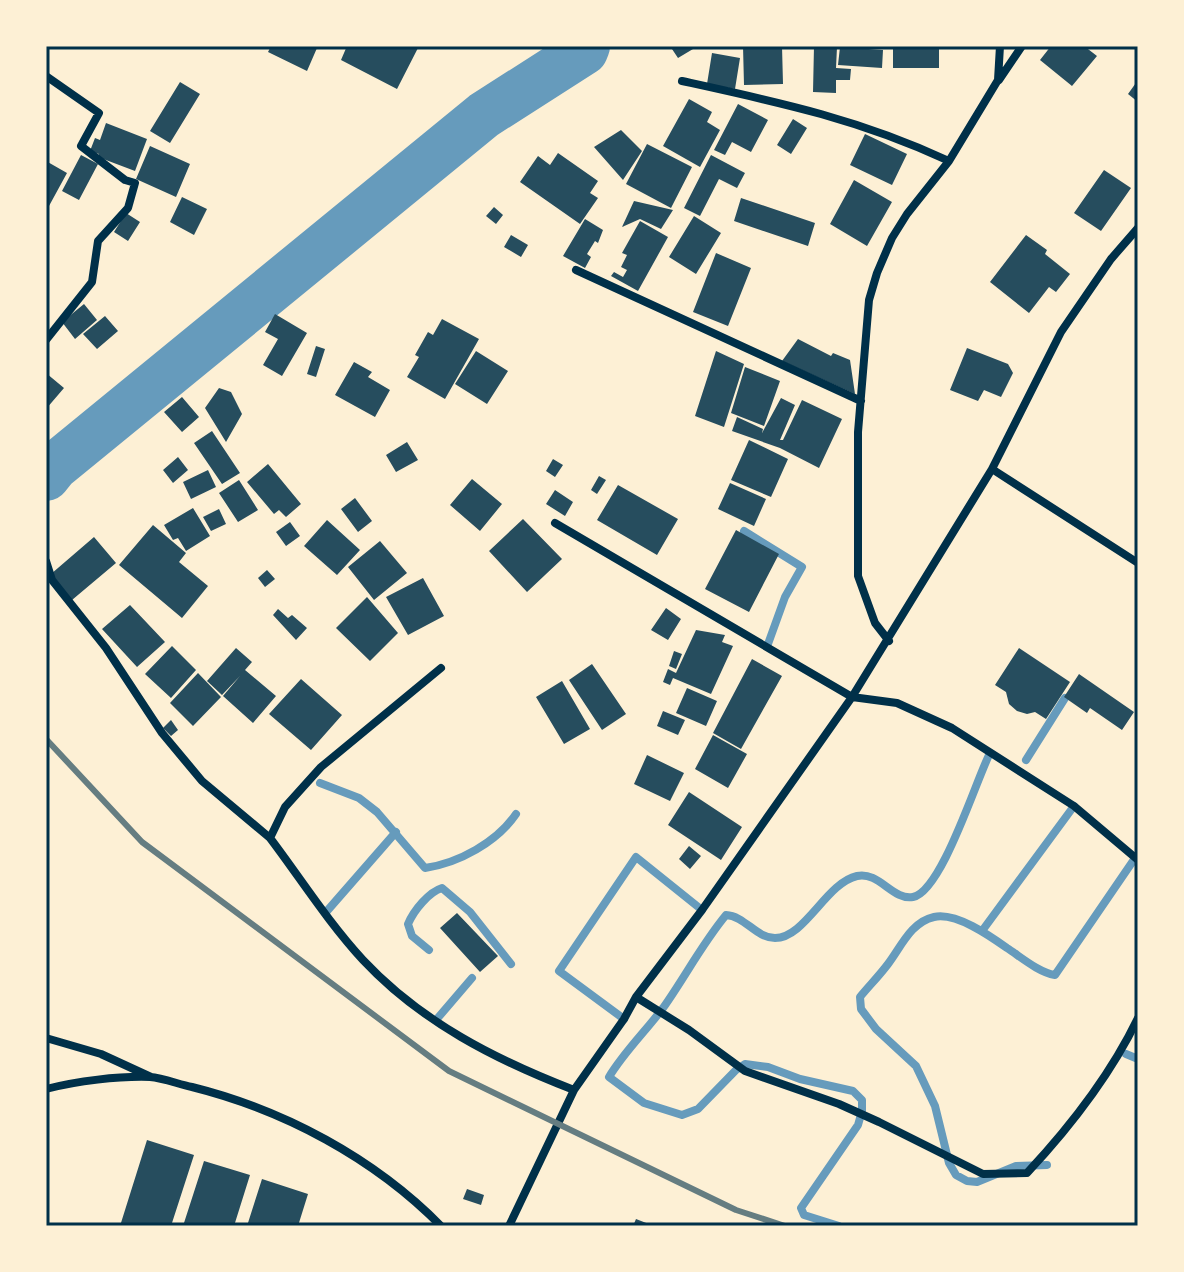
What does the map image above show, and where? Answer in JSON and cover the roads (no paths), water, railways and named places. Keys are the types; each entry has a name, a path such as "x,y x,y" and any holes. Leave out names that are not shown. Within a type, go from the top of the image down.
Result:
{"street":[{"path":"998,80 1000,46"},
{"path":"889,641 871,616 858,576 857,473 869,300 892,238 949,161 1022,46"},
{"path":"46,76 99,113 81,146 125,180 135,183 128,208 98,241 92,282 46,340"},
{"path":"682,81 797,106 860,124 949,161"},
{"path":"509,1226 574,1090 636,997 702,910 889,641 992,469 1061,332 1111,259 1138,228"},
{"path":"576,270 861,401"},
{"path":"992,469 1138,563"},
{"path":"555,523 852,697 897,703 952,728 1074,806 1138,860"},
{"path":"46,561 52,580 106,648 162,733 202,781 270,838 344,938 390,986 440,1024 483,1051 574,1090"},
{"path":"270,838 285,807 321,767 441,668"},
{"path":"636,997 689,1030 745,1071 839,1104 983,1174 1027,1173 1055,1143 1111,1066 1138,1018"},
{"path":"46,1038 101,1054 151,1077 213,1092 277,1116 324,1139 374,1170 441,1226"},
{"path":"46,1089 67,1084 151,1077"}],"waterway":[{"path":"46,477 54,467 484,115 584,51 586,46"},
{"path":"744,531 802,567 785,597 768,644"},
{"path":"1026,760 1065,698"},
{"path":"839,1226 804,1215 801,1208 858,1125 862,1100 853,1091 800,1079 768,1067 745,1064 698,1109 682,1115 644,1103 609,1077 663,1008 726,915 739,919 762,935 775,938 786,936 796,929 835,889 857,876 872,878 906,897 913,897 924,890 946,856 990,753"},
{"path":"320,783 359,798 377,812 425,868 476,850 499,834 516,814"},
{"path":"982,931 1074,806"},
{"path":"327,911 396,832"},
{"path":"624,1019 559,971 636,857 702,910"},
{"path":"1047,1165 1016,1166 977,1182 956,1175 949,1163 935,1106 916,1066 876,1029 861,1009 860,997 907,936 919,924 934,917 952,918 972,926 1036,968 1055,975 1133,861"},
{"path":"429,950 412,936 408,924 422,902 442,888 470,912 511,964"},
{"path":"436,1020 472,978"},
{"path":"1126,1054 1138,1059"}],"railway":[{"path":"46,739 142,842 449,1071 736,1210 785,1226"}]}
